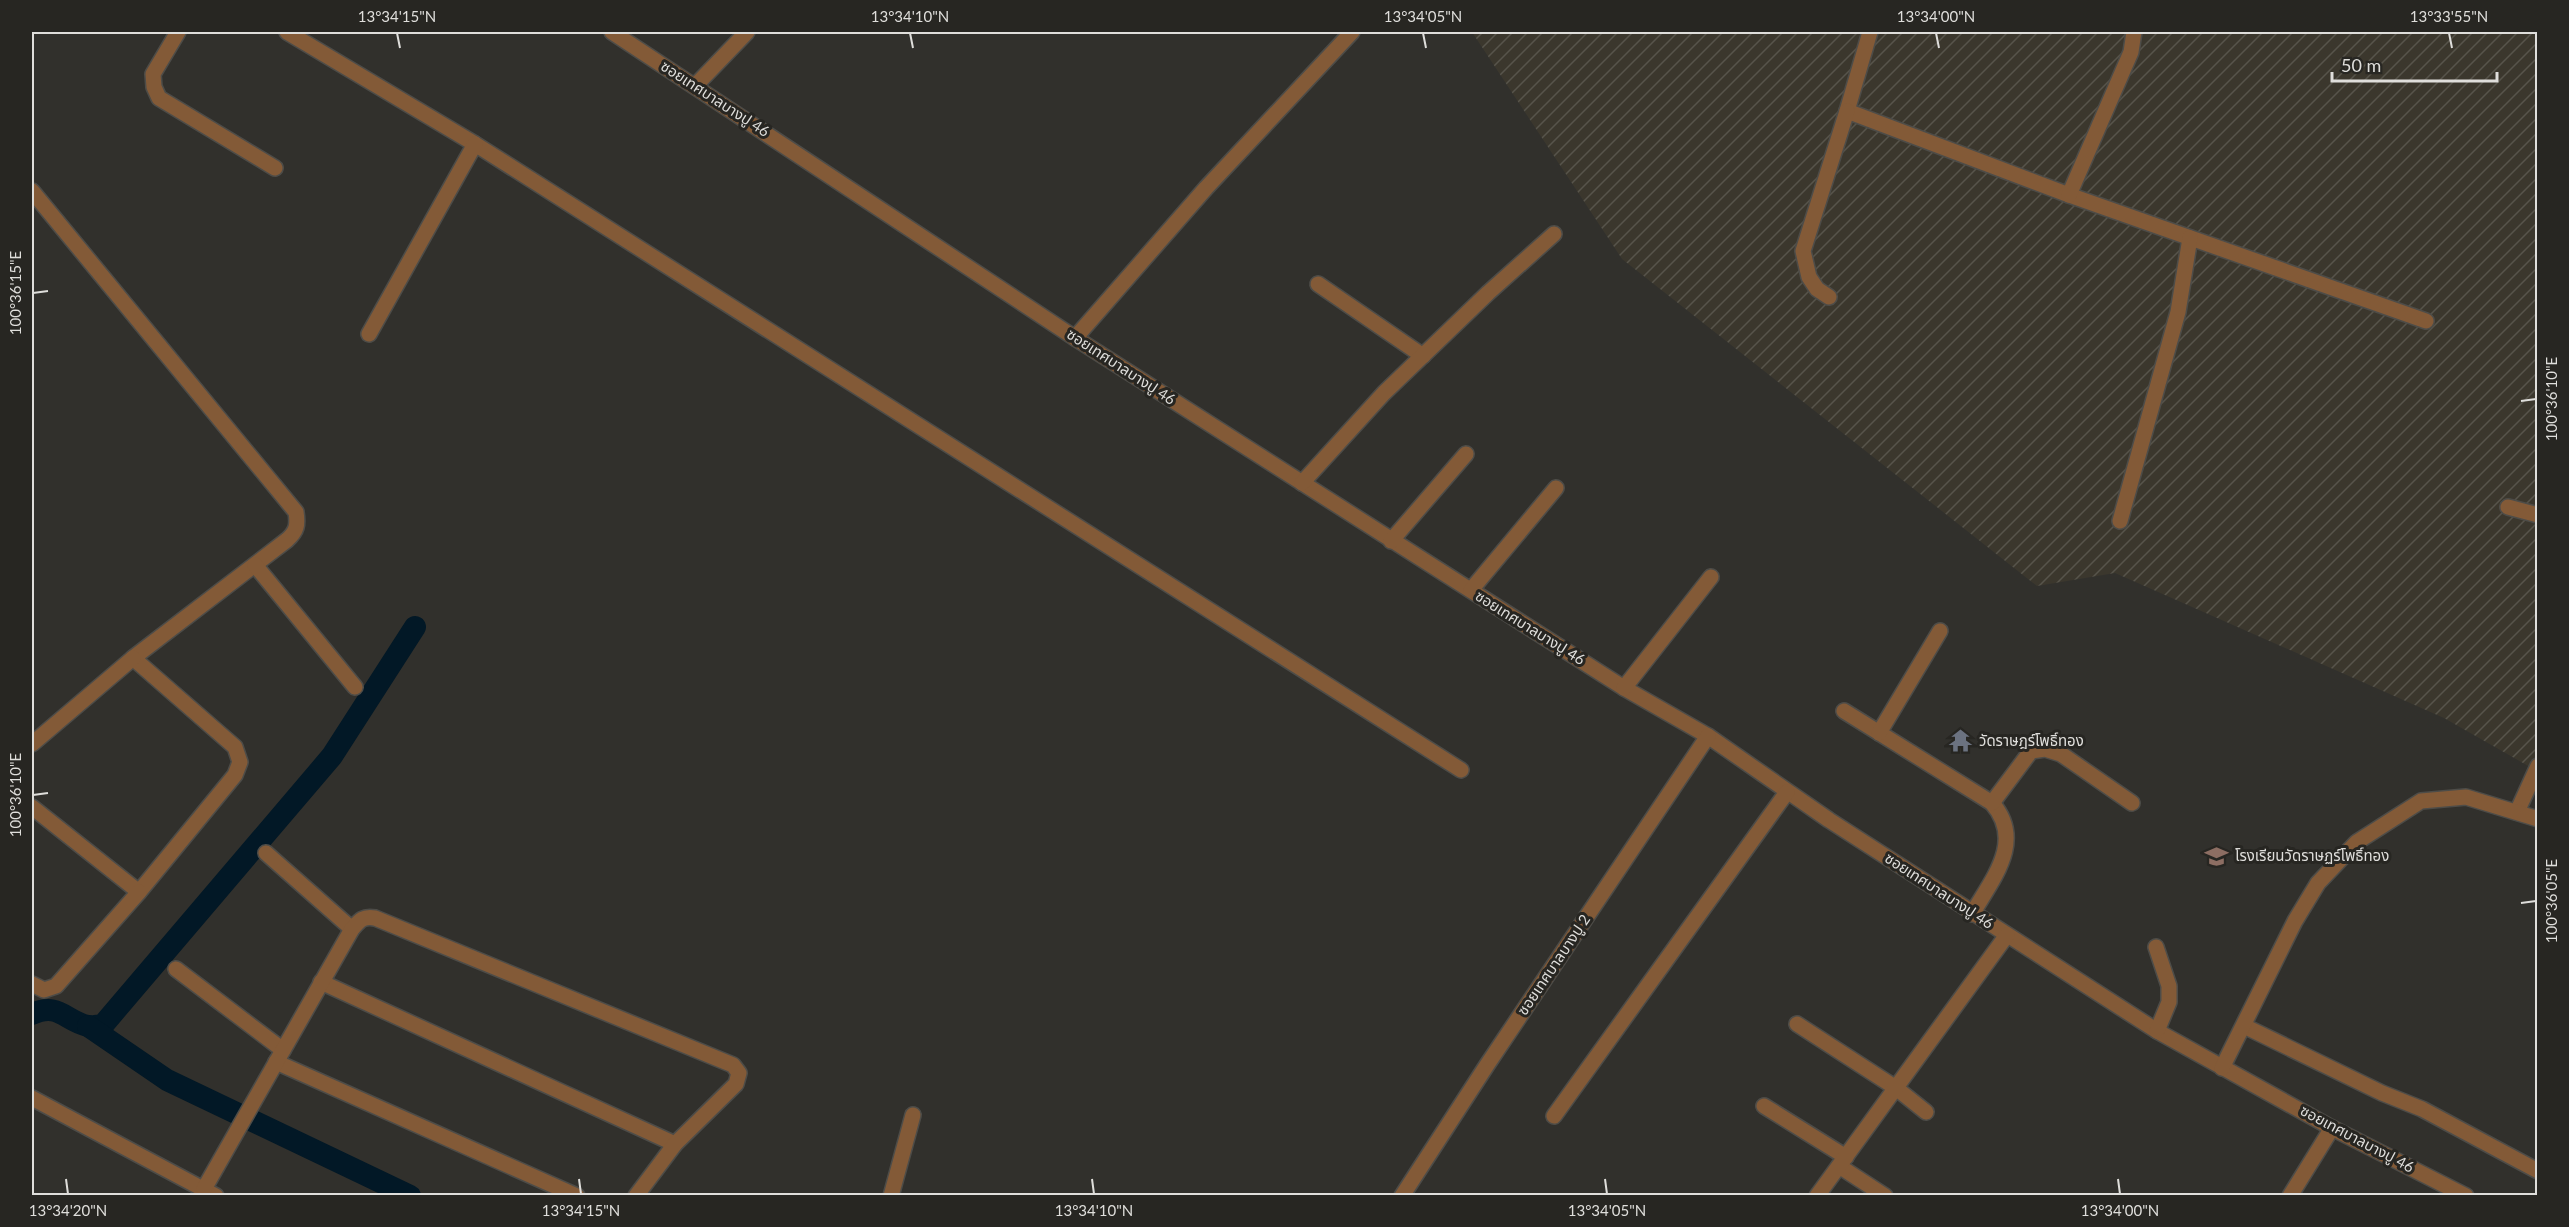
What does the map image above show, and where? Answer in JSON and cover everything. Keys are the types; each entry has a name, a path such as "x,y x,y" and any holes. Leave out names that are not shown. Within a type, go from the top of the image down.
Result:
{"street":[{"path":"178,32 153,74 154,87 159,98 275,168"},
{"path":"287,32 475,144 1461,771"},
{"name":"ซอยเทศบาลบางปู 46","path":"612,32 1075,338 1624,688 1708,736 1786,792 1972,914 2157,1031 2332,1128 2466,1196"},
{"path":"695,86 747,32"},
{"path":"1075,338 1206,188 1352,32"},
{"path":"1828,297 1817,289 1809,278 1803,251 1870,32"},
{"path":"2069,195 2131,52 2134,32"},
{"path":"1847,111 2069,195 2426,321"},
{"path":"369,334 475,144"},
{"path":"32,191 296,512 296,531 133,658 32,744"},
{"path":"1302,483 1384,393 1488,293 1554,234"},
{"path":"2120,521 2178,312 2190,238"},
{"path":"1318,284 1423,356"},
{"path":"1391,541 1466,454"},
{"path":"1471,590 1556,488"},
{"path":"2508,507 2538,515"},
{"path":"255,565 355,687"},
{"path":"1624,688 1711,577"},
{"path":"1879,733 1940,632"},
{"path":"32,984 44,990 56,986 139,892 235,775 240,762 235,747 133,658"},
{"path":"1844,711 1992,803 2003,816 2007,836 2004,859 1972,914"},
{"name":"ซอยเทศบาลบางปู 2","path":"1402,1196 1708,736"},
{"path":"1992,803 2031,751 2044,749 2061,754 2132,803"},
{"path":"2517,812 2538,766"},
{"path":"1554,1116 1786,792"},
{"path":"2222,1068 2295,921 2318,883 2357,842 2421,801 2466,797 2538,819"},
{"path":"32,807 139,892"},
{"path":"266,853 352,928"},
{"path":"32,1098 210,1192 280,1056 352,928 360,919 375,918 733,1065 739,1073 736,1084 675,1144 636,1196"},
{"path":"1817,1196 2007,935"},
{"path":"2156,947 2169,986 2169,1002 2157,1031"},
{"path":"176,969 280,1056 577,1196"},
{"path":"321,982 675,1144"},
{"path":"1797,1024 1896,1088 1926,1112"},
{"path":"2244,1026 2382,1093 2422,1109 2538,1171"},
{"path":"1764,1106 1842,1161 1884,1196"},
{"path":"891,1196 913,1115"},
{"path":"2290,1196 2332,1128"}],"shaded area":[{"path":"1472,32 2537,32 2537,771 2444,718 2115,573 2037,586 1622,259"}],"waterway":[{"path":"32,1014 41,1011 56,1011 80,1024 103,1025 332,756 415,627"},
{"path":"88,1026 167,1080 410,1196"}],"place":[{"name":"วัดราษฎร์โพธิ์ทอง","path":"1961,741"},
{"name":"โรงเรียนวัดราษฏร์โพธิ์ทอง","path":"2217,856"}]}
